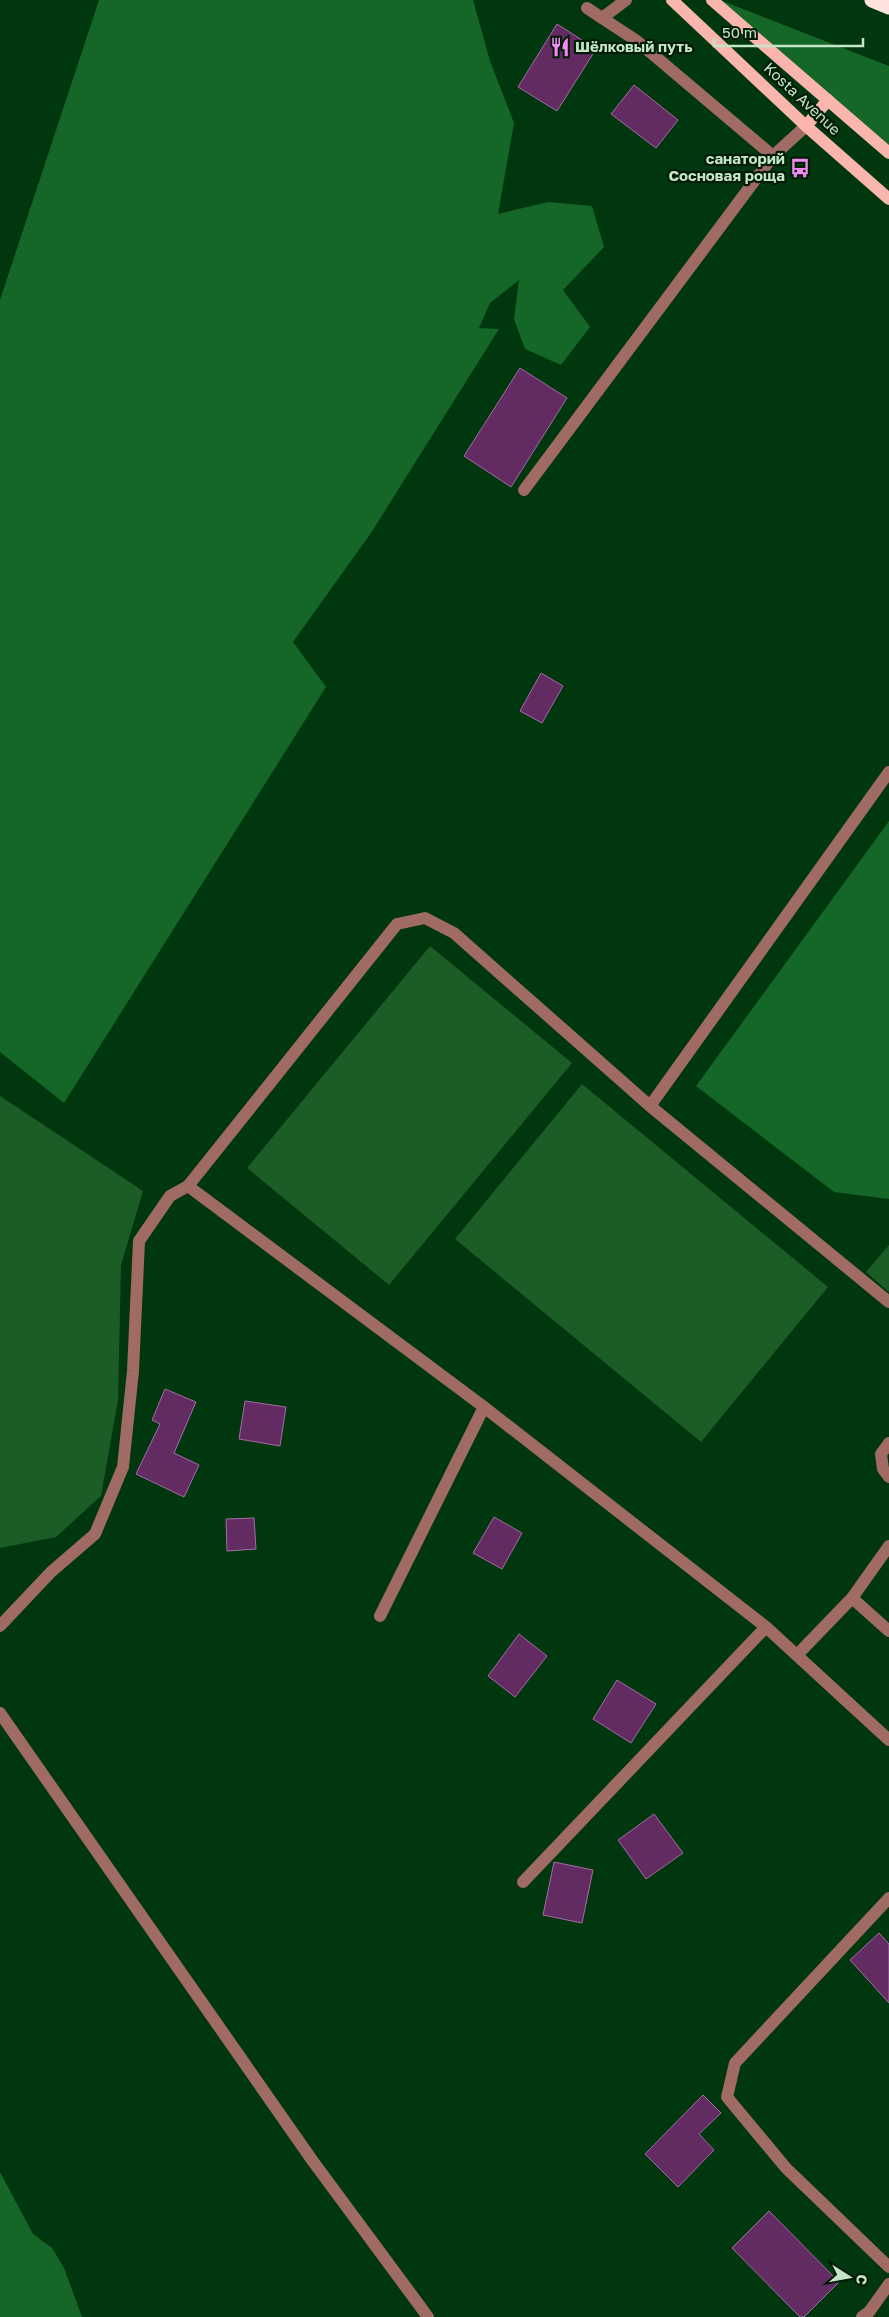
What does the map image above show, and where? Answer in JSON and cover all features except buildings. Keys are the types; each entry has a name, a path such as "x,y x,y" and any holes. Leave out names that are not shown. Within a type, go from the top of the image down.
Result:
{"highway":[{"path":"872,0 889,7"}],"main road":[{"name":"Kosta Avenue","path":"672,0 806,126 889,199"},
{"name":"Kosta Avenue","path":"712,0 889,153"},
{"path":"806,126 828,100"}],"street":[{"path":"602,18 626,0"},
{"path":"587,8 637,41 773,156"},
{"path":"524,490 773,156 806,126"},
{"path":"650,1106 889,772"},
{"path":"0,1626 51,1572 95,1534 123,1467 133,1370 139,1240 170,1196 188,1186 397,924 425,918 454,933 650,1106 889,1302"},
{"path":"188,1186 484,1407 766,1627 889,1740"},
{"path":"380,1616 484,1407"},
{"path":"889,1443 881,1454 883,1469 889,1477"},
{"path":"797,1655 852,1598 889,1546"},
{"path":"852,1598 889,1630"},
{"path":"523,1882 766,1627"},
{"path":"0,1713 312,2160 428,2317"},
{"path":"889,1898 735,2063 727,2097 786,2168 889,2267"},
{"path":"862,2317 869,2312 889,2284"}],"green space":[{"path":"99,0 473,0 490,61 514,123 498,214 548,202 592,206 604,247 563,290 590,327 561,365 525,349 514,319 519,280 490,303 479,328 499,329 371,533 293,642 326,687 64,1103 0,1052 0,300"},
{"path":"720,0 889,66 889,148"},
{"path":"889,821 889,1199 834,1192 696,1086"},
{"path":"430,946 572,1063 389,1285 247,1168"},
{"path":"582,1084 828,1287 701,1442 455,1239"},
{"path":"0,1096 143,1191 121,1265 118,1400 101,1496 56,1537 0,1548"},
{"path":"889,1245 889,1292 866,1272"},
{"path":"0,2172 33,2234 52,2248 64,2268 82,2317 0,2317"}],"place":[{"name":"Шёлковый путь","path":"560,47"},
{"name":"санаторий Сосновая роща","path":"800,168"}]}
